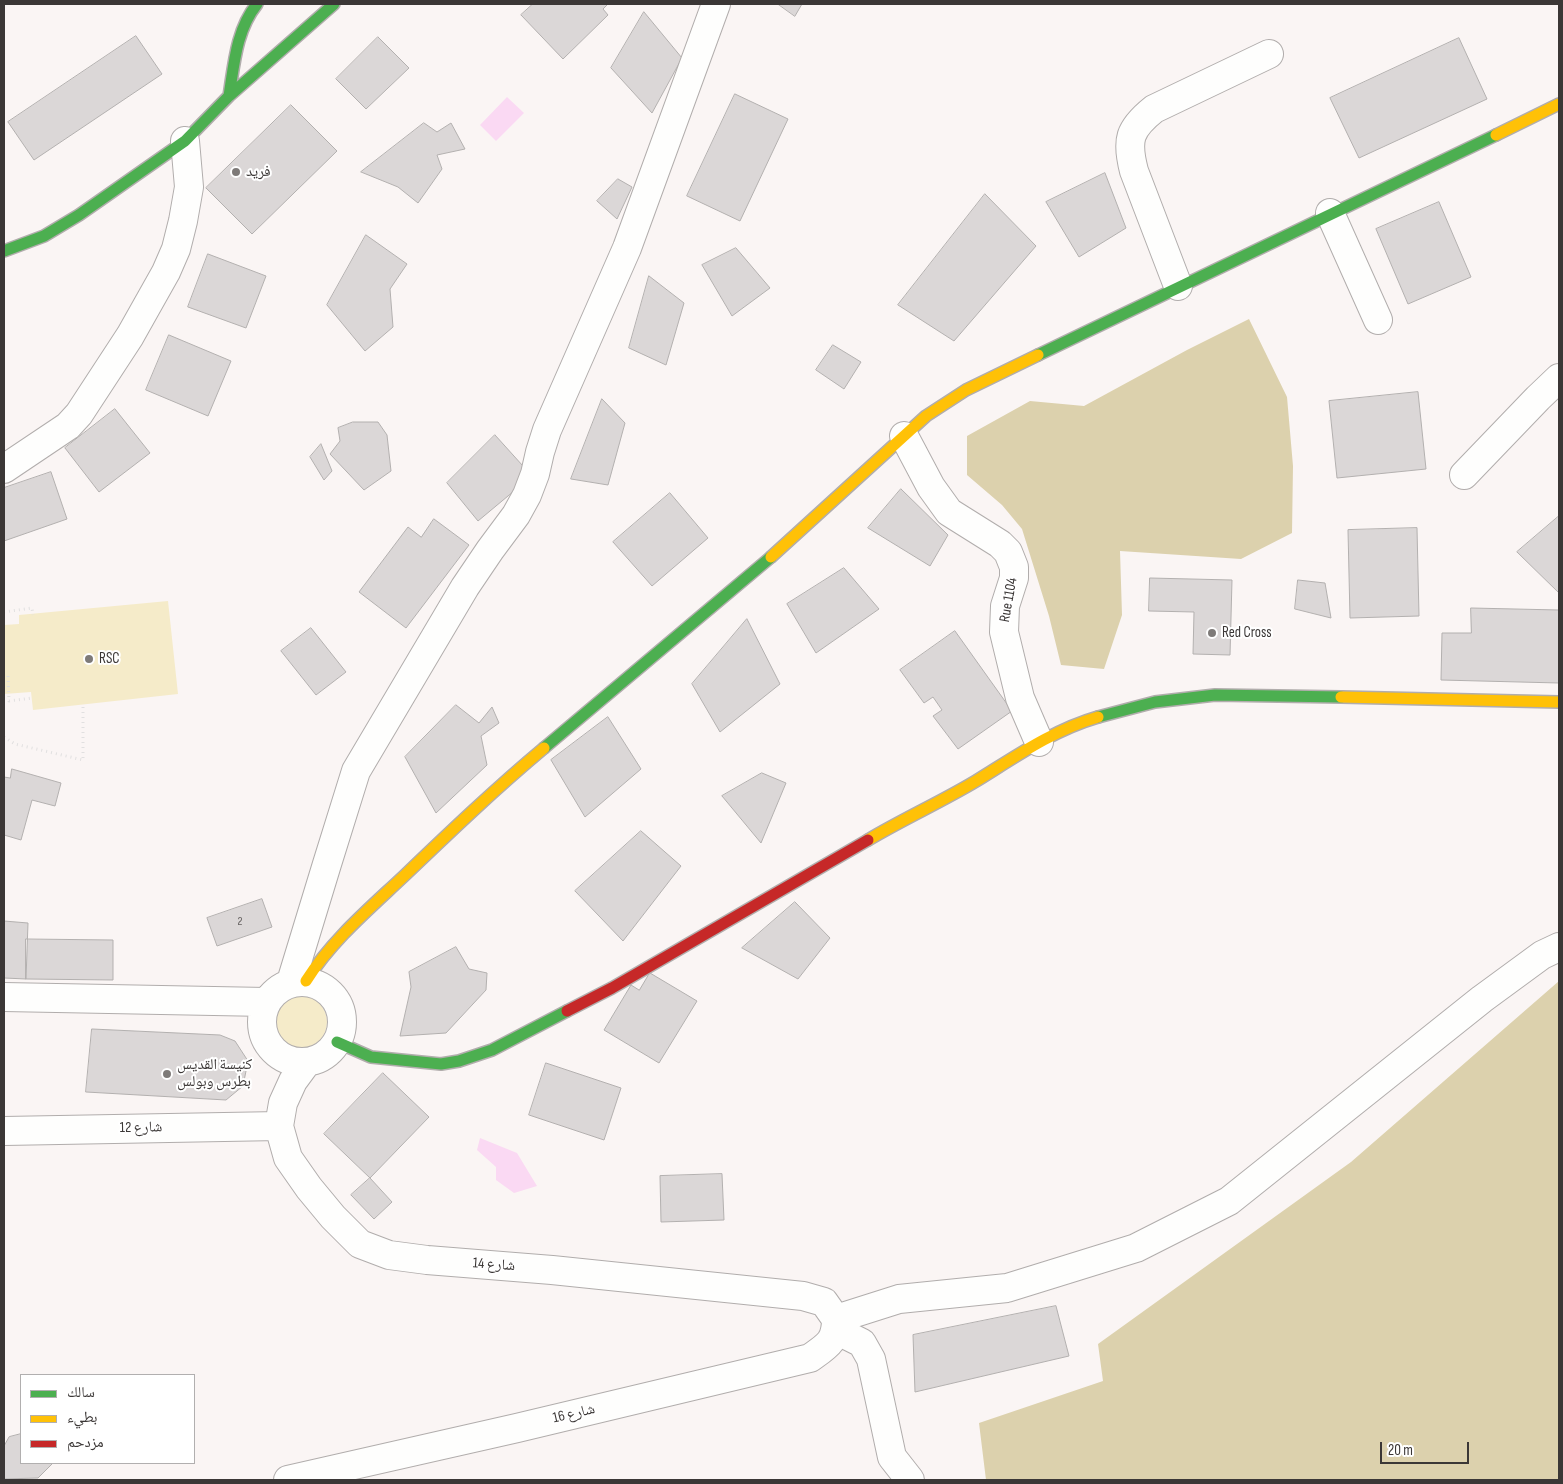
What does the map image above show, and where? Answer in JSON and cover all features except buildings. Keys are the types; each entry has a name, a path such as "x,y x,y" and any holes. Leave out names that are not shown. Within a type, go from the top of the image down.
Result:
{"main road":[{"path":"229,96 241,35 251,9 257,4"},
{"path":"4,251 44,236 80,215 185,141 229,96 334,4"},
{"path":"299,982 344,933 500,786 759,568 926,416 966,390 1178,286 1559,104"},
{"path":"337,1042 371,1057 440,1064 459,1061 492,1050 612,988 886,829 974,782 1039,742 1077,723 1118,711 1155,702 1215,695 1559,702"}],"street":[{"path":"299,982 326,864 356,771 465,587 516,515 527,495 547,430 627,248 716,4"},
{"path":"1178,286 1134,171 1129,154 1132,134 1139,121 1154,109 1269,54"},
{"path":"4,469 68,426 80,414 130,336 166,272 176,249 189,187 185,141"},
{"path":"1330,213 1378,320"},
{"path":"1464,475 1559,378"},
{"name":"Rue 1104","path":"904,436 931,487 948,512 1000,544 1008,552 1014,568 1014,578 1005,606 1004,632 1020,698 1039,742"},
{"path":"836,1325 899,1299 1006,1288 1136,1248 1229,1201 1482,999 1542,955 1559,947"},
{"path":"299,982 317,984 327,990 335,999 340,1009 342,1020 337,1042 329,1052 307,1062 295,1062 282,1058 272,1050 264,1039 261,1026 266,1002 273,993 282,986 299,982"},
{"path":"4,997 266,1002"},
{"name":"شارع 14","path":"307,1062 293,1081 283,1103 279,1126 288,1158 333,1217 360,1244 389,1255 427,1260 552,1270 803,1296 824,1302 836,1325"},
{"name":"شارع 12","path":"4,1131 279,1126"},
{"path":"836,1325 862,1343 871,1359 892,1457 910,1480"},
{"name":"شارع 16","path":"288,1480 810,1358 829,1345 836,1325"}],"path":[{"path":"4,612 32,608 32,614"},
{"path":"4,675 8,675 9,701 32,698"},
{"path":"4,737 15,744 83,760 83,705"}],"shaded area":[{"path":"507,97 524,113 496,141 480,125"},
{"path":"1249,319 1287,397 1293,466 1292,533 1241,559 1120,551 1122,615 1104,669 1061,665 1049,616 1022,529 1002,505 967,475 967,436 1030,401 1084,406"},
{"name":"RSC","path":"168,601 178,694 33,710 31,692 4,694 4,625 19,624 19,615"},
{"path":"1559,981 1559,1480 986,1480 979,1423 1103,1381 1098,1344 1351,1162"},
{"path":"301,996 315,1000 323,1008 327,1022 323,1036 315,1044 301,1048 287,1044 279,1036 275,1022 279,1008 287,1000"},
{"path":"480,1138 517,1153 537,1186 514,1193 496,1180 496,1167 477,1150"}],"traffic: fast":[{"path":"229,96 240,36 244,25 257,4"},
{"path":"4,251 44,236 79,215 185,141 229,96 334,4"},
{"path":"1038,355 1496,135"},
{"path":"544,748 771,557"},
{"path":"1098,717 1155,702 1215,695 1341,697"},
{"path":"337,1042 371,1057 441,1064 459,1061 492,1050 567,1011"}],"traffic: slow":[{"path":"1496,135 1559,104"},
{"path":"771,557 926,416 966,390 1038,355"},
{"path":"1341,697 1559,702"},
{"path":"868,840 963,789 1050,737 1081,722 1098,717"},
{"path":"306,981 327,952 364,913 473,811 544,748"}],"traffic: jam":[{"path":"567,1011 612,988 868,840"}],"place":[{"name":"فريد","path":"236,172"},
{"name":"Red Cross","path":"1212,633"},
{"name":"RSC","path":"89,659"},
{"name":"كنيسة القديس بطرس وبولس","path":"167,1074"}]}
